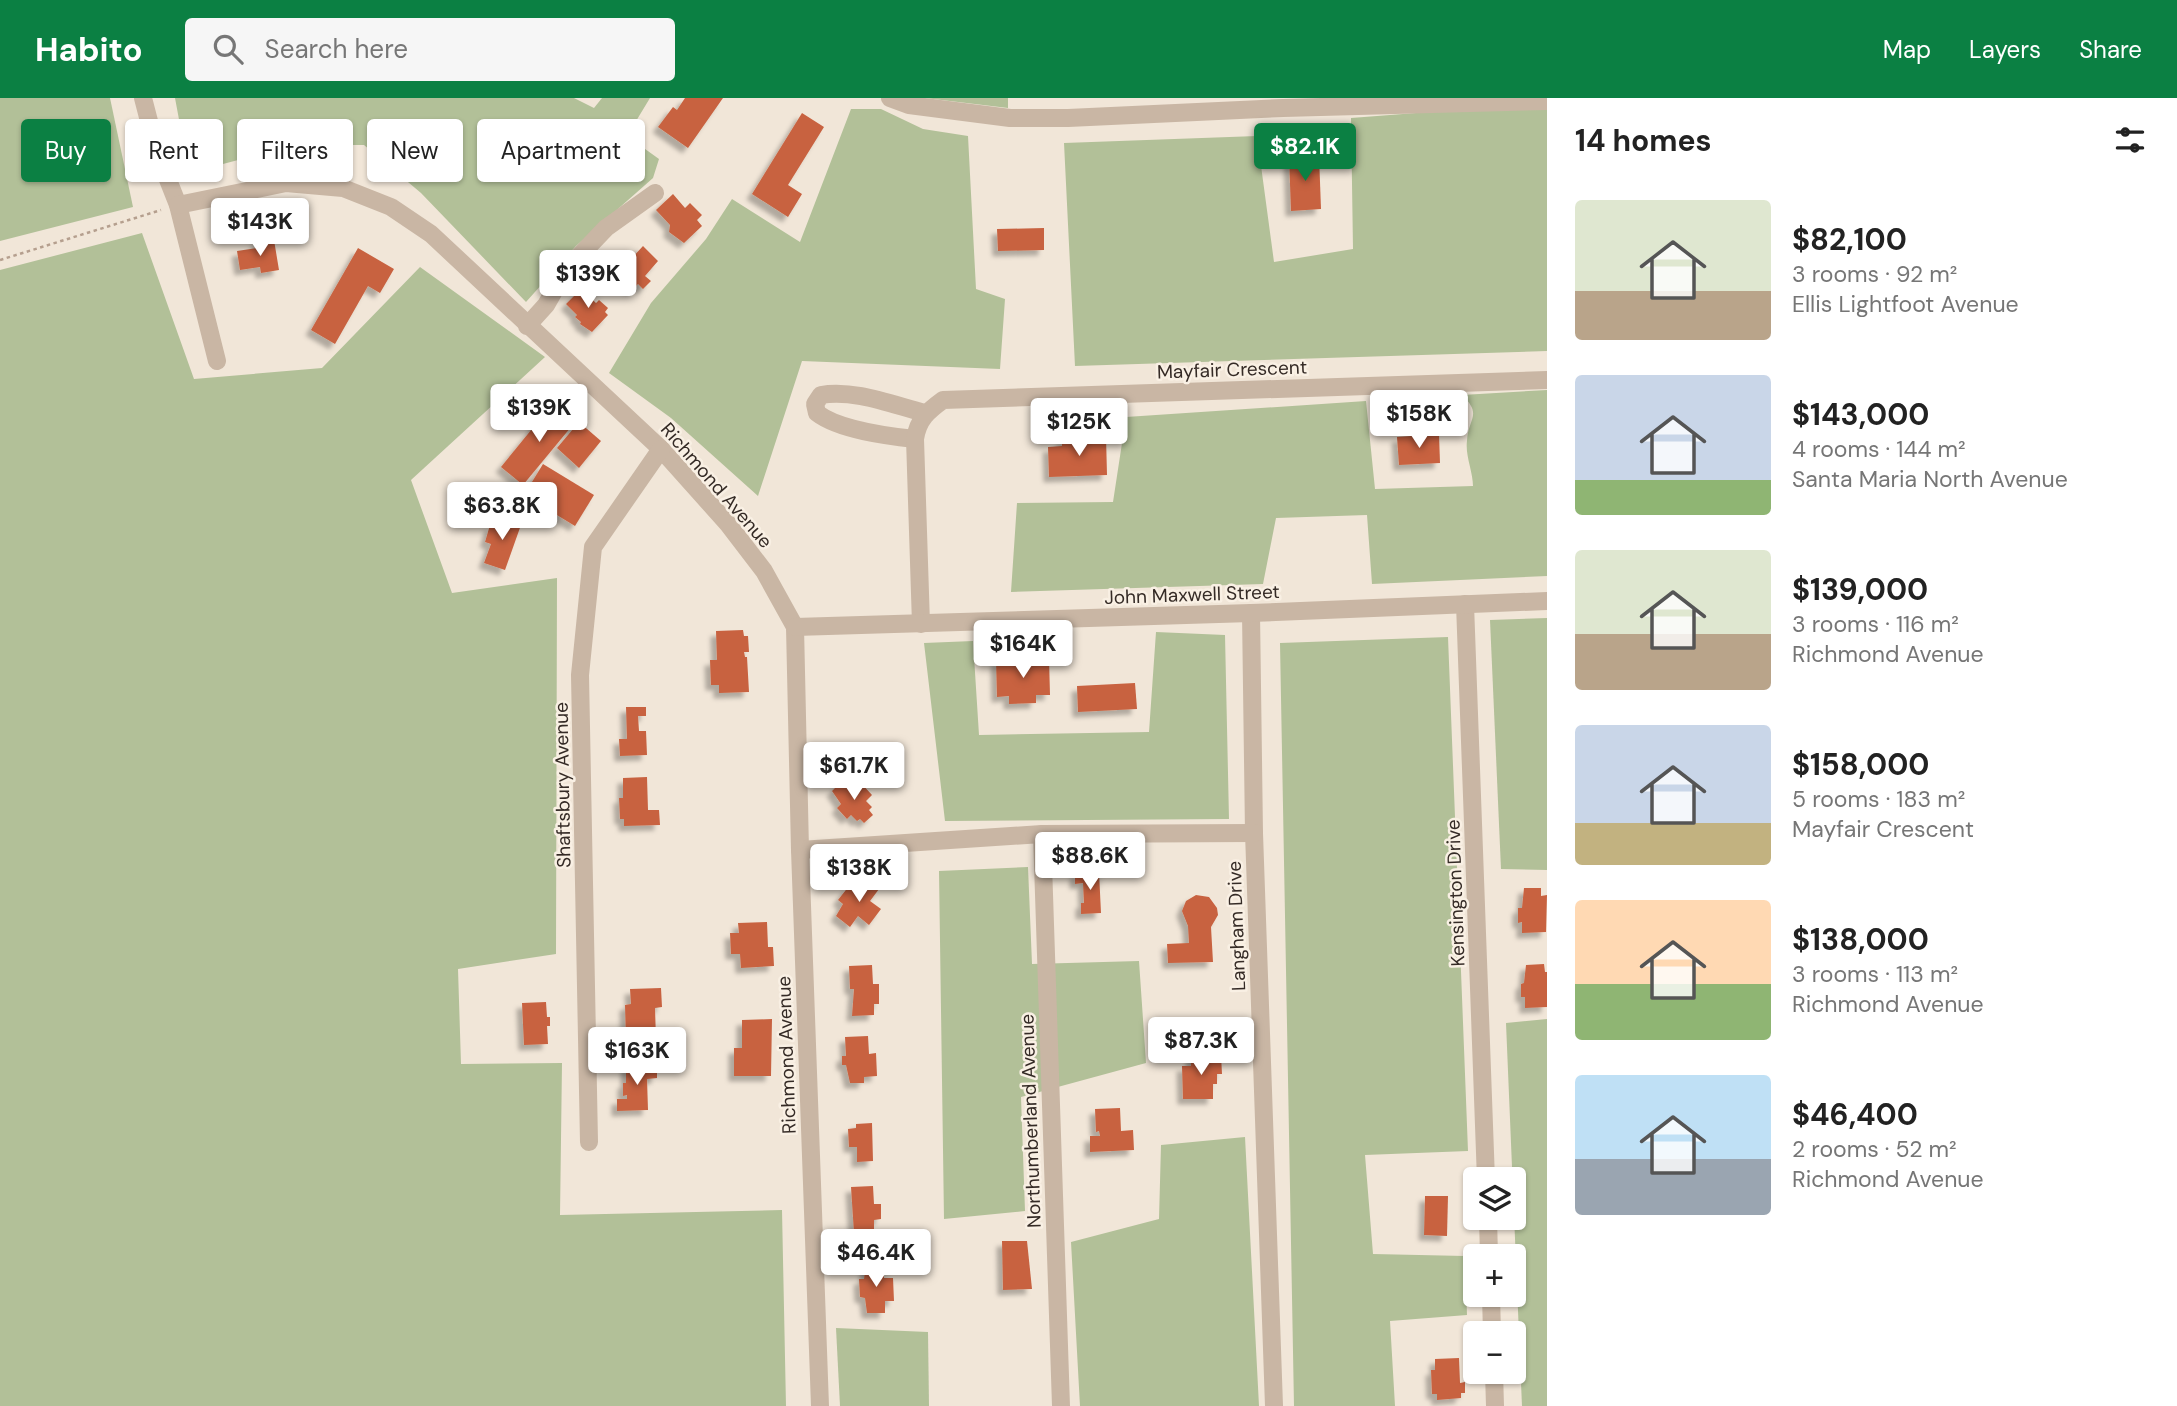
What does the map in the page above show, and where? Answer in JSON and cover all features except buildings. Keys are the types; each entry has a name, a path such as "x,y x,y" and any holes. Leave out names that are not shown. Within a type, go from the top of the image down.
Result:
{"street":[{"path":"143,98 157,152 178,205 217,361"},
{"path":"890,98 909,105 1010,118 1547,101"},
{"name":"Richmond Avenue","path":"178,205 286,183 343,188 391,207 431,234 661,449 728,524 764,571 795,627 800,850 820,1406"},
{"path":"527,326 546,305 566,270 606,228 655,193"},
{"name":"Mayfair Crescent","path":"925,413 943,400 1547,380"},
{"path":"915,439 825,420 817,413 816,404 821,395 833,393 877,400 925,413 915,439 921,624"},
{"name":"Shaftsbury Avenue","path":"589,1142 580,674 593,547 661,449"},
{"name":"John Maxwell Street","path":"795,627 1547,601"},
{"name":"Kensington Drive","path":"1465,604 1486,1167"},
{"name":"Langham Drive","path":"1251,613 1254,833 1273,1406"},
{"path":"800,850 1042,834 1254,833"},
{"name":"Northumberland Avenue","path":"1042,834 1061,1406"},
{"path":"1494,1384 1495,1406"}],"path":[{"path":"0,260 178,205"}],"green space":[{"path":"0,98 110,98 125,169 125,182 128,182 133,207 0,241"},
{"path":"175,98 574,98 594,108 602,98 650,98 637,119 477,119 477,182 645,182 645,149 659,159 653,178 576,246 526,302 408,182 463,182 463,119 367,119 367,148 353,145 353,119 237,119 237,160 223,164 223,119 179,119"},
{"path":"925,98 1008,98 1008,108"},
{"path":"1547,103 1547,351 1075,366 1064,143 1257,136 1274,262 1353,249 1351,118"},
{"path":"851,109 881,109 923,129 968,136 976,289 1005,299 1000,369 802,361 758,496 671,418 609,373 651,303 706,239 732,199 800,242"},
{"path":"142,233 194,379 322,368 420,267 545,357 411,480 452,593 557,578 556,954 458,969 461,1064 562,1063 560,1215 782,1210 786,1406 0,1406 0,270"},
{"path":"1547,390 1547,576 1372,584 1367,515 1276,518 1263,584 1011,592 1017,503 1113,502 1126,417 1366,401 1375,489 1473,486 1467,446 1473,412 1462,395"},
{"path":"1547,618 1547,870 1501,869 1490,620"},
{"path":"1156,632 1225,635 1229,819 945,821 924,643 973,641 979,735 1149,732"},
{"path":"1448,637 1468,1151 1365,1155 1373,1254 1463,1256 1463,1307 1467,1307 1467,1315 1390,1321 1395,1406 1294,1406 1280,643"},
{"path":"1028,867 1032,964 1139,961 1146,1063 1021,1097 1025,1211 944,1219 939,871"},
{"path":"1547,1019 1547,1406 1522,1406 1521,1384 1526,1384 1526,1321 1518,1321 1518,1307 1526,1307 1526,1244 1515,1244 1515,1230 1526,1230 1526,1167 1512,1167 1506,1023"},
{"path":"1245,1137 1259,1406 1080,1406 1071,1242 1159,1219 1161,1145"},
{"path":"836,1328 928,1332 929,1406 840,1406"}]}
